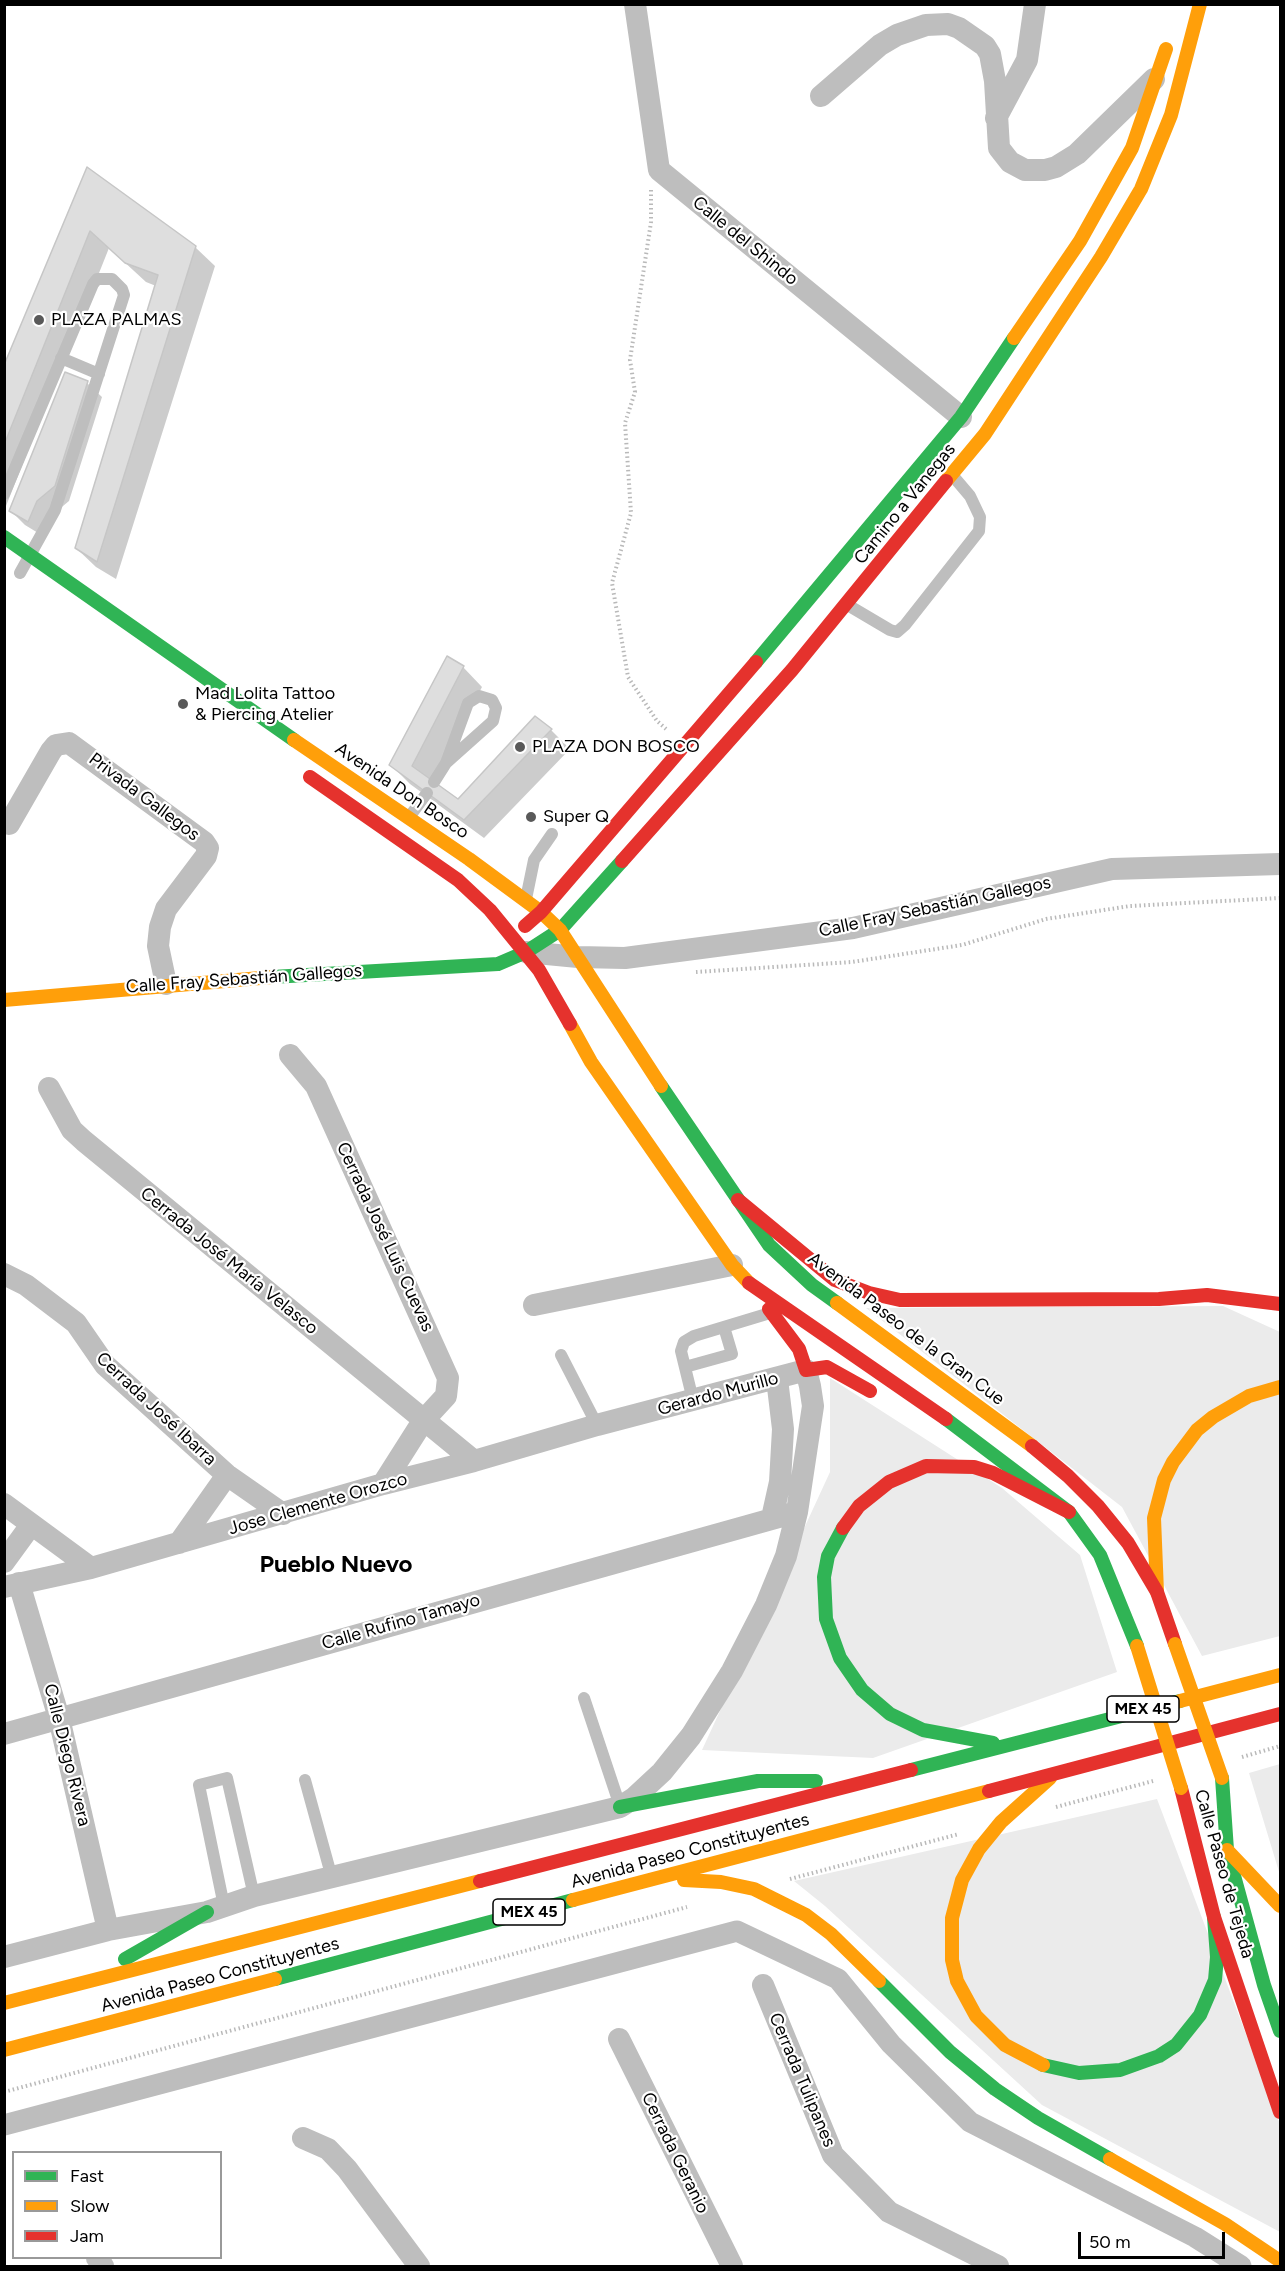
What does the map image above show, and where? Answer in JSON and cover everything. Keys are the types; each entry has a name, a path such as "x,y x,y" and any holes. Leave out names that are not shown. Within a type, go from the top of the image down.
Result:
{"main road":[{"name":"Camino a Vanegas","path":"520,944 560,930 792,670 986,434 1101,257 1141,189 1171,115 1200,4"},
{"name":"Camino a Vanegas","path":"520,944 541,912 684,747 961,417 1080,241 1132,148 1160,73 1168,39"},
{"name":"Avenida Don Bosco","path":"4,537 243,706 409,817 541,912"},
{"path":"299,769 473,892 520,944 591,1062 732,1265 756,1290 799,1349 806,1370 827,1366 884,1399"},
{"name":"Avenida Paseo de la Gran Cue","path":"541,912 560,930 615,1018 769,1245 812,1284 1033,1447 1068,1476 1098,1506 1128,1543 1157,1592 1176,1644"},
{"path":"491,954 520,944"},
{"name":"Calle Fray Sebastián Gallegos","path":"4,1000 491,954 498,964 520,944"},
{"path":"573,1029 573,1014 582,1006 598,1006 615,1018"},
{"path":"738,1200 835,1280 869,1293 900,1300 1159,1299 1207,1295 1281,1304"},
{"path":"756,1290 970,1435 1070,1512"},
{"path":"1157,1592 1154,1518 1158,1498 1173,1462 1197,1430 1212,1416 1249,1396 1281,1387"},
{"path":"921,1420 970,1435"},
{"path":"1007,1745 923,1730 890,1714 862,1690 840,1658 826,1619 824,1577 828,1557 836,1538 859,1506 890,1482 926,1466 974,1467 993,1473 1070,1512"},
{"name":"Calle Paseo de Tejeda","path":"1070,1512 1100,1554 1137,1646 1180,1788 1214,1917 1281,2112"},
{"name":"Calle Paseo de Tejeda","path":"1176,1644 1222,1778 1227,1850 1264,1985 1281,2031"},
{"name":"Avenida Paseo Constituyentes","path":"4,2003 93,1978 1281,1675"},
{"name":"Avenida Paseo Constituyentes","path":"4,2050 1281,1714"},
{"path":"1054,1774 989,1835 969,1864 956,1897 951,1939 957,1981 976,2016 989,2031 1005,2045 1031,2060 1060,2070 1080,2073 1120,2070 1159,2056 1176,2045 1187,2032 1200,2015 1208,1998 1215,1980 1217,1957 1214,1917"},
{"path":"620,1807 758,1781 863,1781"},
{"path":"1227,1850 1281,1906"},
{"path":"656,1879 721,1882 754,1888 806,1916 831,1934 950,2052 995,2089 1038,2118 1225,2224 1281,2261"},
{"path":"93,1978 215,1909"}],"street":[{"path":"635,4 659,170"},
{"path":"996,118 1028,60 1035,4"},
{"path":"821,96 880,45 897,35 926,25 948,24 977,40 990,54 995,81 999,148 1010,162 1025,170 1045,170 1062,164 1077,154 1160,73"},
{"path":"1112,121 1128,118 1141,124"},
{"name":"Calle del Shindo","path":"659,170 961,417"},
{"name":"Privada Gallegos","path":"9,824 51,751 56,745 69,742 204,842 208,848 206,856 166,909 162,920 158,946 166,984"},
{"name":"Calle Fray Sebastián Gallegos","path":"520,944 578,957 625,957 853,928 1112,869 1281,864"},
{"name":"Cerrada José Luis Cuevas","path":"290,1055 316,1086 446,1367 449,1389 446,1396 423,1421"},
{"name":"Cerrada José María Velasco","path":"49,1088 72,1130 84,1142 474,1461"},
{"path":"534,1305 732,1265"},
{"name":"Cerrada José Ibarra","path":"4,1274 26,1286 76,1323 105,1365 227,1475 283,1514"},
{"path":"4,1957 108,1930 215,1909 254,1896 620,1807 662,1772 692,1736 732,1671 766,1605 786,1556 797,1512 813,1406 806,1370"},
{"name":"Gerardo Murillo","path":"631,1418 806,1370"},
{"path":"772,1518 780,1482 783,1429 777,1378"},
{"name":"Jose Clemente Orozco","path":"12,1585 91,1568 383,1484 474,1461 597,1425 631,1418"},
{"path":"383,1484 423,1421"},
{"name":"Cerrada José Ibarra","path":"179,1543 227,1475"},
{"path":"4,1504 91,1568"},
{"name":"Calle Rufino Tamayo","path":"4,1734 797,1512"},
{"path":"4,1562 31,1525"},
{"name":"Calle Diego Rivera","path":"12,1585 59,1718 108,1930"},
{"name":"Cerrada Tulipanes","path":"763,1985 833,2155 889,2212 998,2266"},
{"name":"Cerrada Geranio","path":"619,2039 732,2266"},
{"path":"303,2138 328,2149 347,2169 419,2266"}],"lane":[{"path":"4,494 93,284 97,279 112,279 123,289 124,295 55,510 21,573"},
{"path":"62,358 99,374"},
{"path":"846,604 890,630 897,632 905,625 981,526 970,496 952,475"},
{"path":"395,837 446,763 468,703 479,696 492,700 496,708 493,722 446,763"},
{"path":"526,902 534,860 552,834"},
{"path":"693,1400 681,1351 684,1342 694,1336 771,1312"},
{"path":"685,1367 732,1354 724,1327"},
{"path":"561,1355 597,1425"},
{"path":"584,1698 620,1807"},
{"path":"215,1909 199,1785 227,1778 254,1896"},
{"path":"305,1780 332,1878"}],"path":[{"path":"659,170 651,190 651,222 630,360 635,392 625,423 631,513 612,583 628,677 657,721 684,747"},
{"path":"688,972 831,963 918,952 962,945 1046,919 1130,906 1281,898"},
{"path":"1236,1759 1281,1746"},
{"path":"1046,1810 1158,1780"},
{"path":"788,1880 968,1831"},
{"path":"4,2092 697,1904"}],"shaded area":[{"path":"1223,1306 1280,1332 1280,1636 1202,1656 1122,1507 866,1308"},
{"path":"830,1378 1002,1488 1080,1555 1117,1672 873,1758 702,1750 830,1472"},
{"path":"1280,1764 1280,1875 1249,1773"},
{"path":"1157,1799 1280,2124 1280,2232 1042,2105 825,1906 794,1881"}],"building":[{"name":"PLAZA PALMAS","path":"87,167 196,246 97,562 75,548 158,275 125,263 90,231 4,445 4,365"},
{"path":"65,372 88,381 55,486 37,501 28,522 9,511"},
{"name":"PLAZA DON BOSCO","path":"447,656 464,666 412,766 458,799 535,716 552,729 464,820 389,765"}],"waterway":[{"path":"4,2125 737,1931 838,1979 891,2044 970,2122 1195,2237 1241,2266"}],"traffic: fast":[{"path":"756,662 961,417 1014,338"},
{"path":"4,537 294,740"},
{"path":"272,977 498,964 526,952 560,930 622,861"},
{"path":"661,1086 769,1245 812,1285 837,1303"},
{"path":"946,1419 1069,1512 1100,1555 1137,1646"},
{"path":"843,1528 828,1556 824,1577 826,1619 840,1658 862,1690 890,1714 923,1730 993,1743"},
{"path":"911,1770 1180,1701"},
{"path":"1222,1778 1227,1850 1264,1985 1280,2031"},
{"path":"620,1807 758,1781 816,1781"},
{"path":"275,1979 573,1900"},
{"path":"125,1959 207,1912"},
{"path":"1043,2065 1079,2073 1120,2070 1159,2056 1176,2045 1200,2015 1215,1980 1217,1957 1214,1917"},
{"path":"879,1981 950,2052 995,2089 1038,2118 1110,2159"}],"traffic: slow":[{"path":"946,481 985,434 1101,257 1141,189 1171,115 1200,4"},
{"path":"1014,338 1080,241 1132,148 1166,49"},
{"path":"294,740 469,859 541,912 560,930 661,1086"},
{"path":"4,1000 272,977"},
{"path":"570,1024 591,1062 732,1265 749,1283"},
{"path":"837,1303 1032,1446"},
{"path":"1157,1592 1154,1518 1164,1480 1173,1462 1197,1430 1213,1417 1249,1396 1280,1387"},
{"path":"1175,1644 1222,1778"},
{"path":"1137,1646 1181,1788"},
{"path":"1180,1701 1280,1675"},
{"path":"1043,2065 1005,2045 976,2016 957,1981 952,1960 952,1918 962,1880 979,1849 1001,1822 1050,1778"},
{"path":"573,1900 989,1791"},
{"path":"1227,1850 1280,1906"},
{"path":"684,1880 721,1882 754,1889 806,1915 831,1934 879,1981"},
{"path":"4,2003 480,1881"},
{"path":"4,2050 275,1979"},
{"path":"1110,2159 1225,2224 1280,2261"}],"traffic: jam":[{"path":"622,861 792,670 946,481"},
{"path":"525,926 541,912 756,662"},
{"path":"310,777 458,880 490,910 539,970 570,1024"},
{"path":"738,1200 835,1280 869,1293 900,1300 1159,1299 1207,1295 1280,1304"},
{"path":"749,1283 946,1419"},
{"path":"769,1309 799,1349 806,1370 827,1367 870,1391"},
{"path":"1032,1446 1068,1476 1098,1506 1128,1543 1157,1592 1175,1644"},
{"path":"843,1528 859,1506 889,1482 926,1466 974,1467 993,1473 1069,1512"},
{"path":"989,1791 1280,1714"},
{"path":"480,1881 911,1770"},
{"path":"1181,1788 1214,1917 1280,2112"}],"place":[{"name":"PLAZA PALMAS","path":"39,320"},
{"name":"Mad Lolita Tattoo & Piercing Atelier","path":"183,704"},
{"name":"PLAZA DON BOSCO","path":"520,747"},
{"name":"Super Q","path":"531,817"}],"district":[{"name":"Pueblo Nuevo","path":"336,1565"}]}
